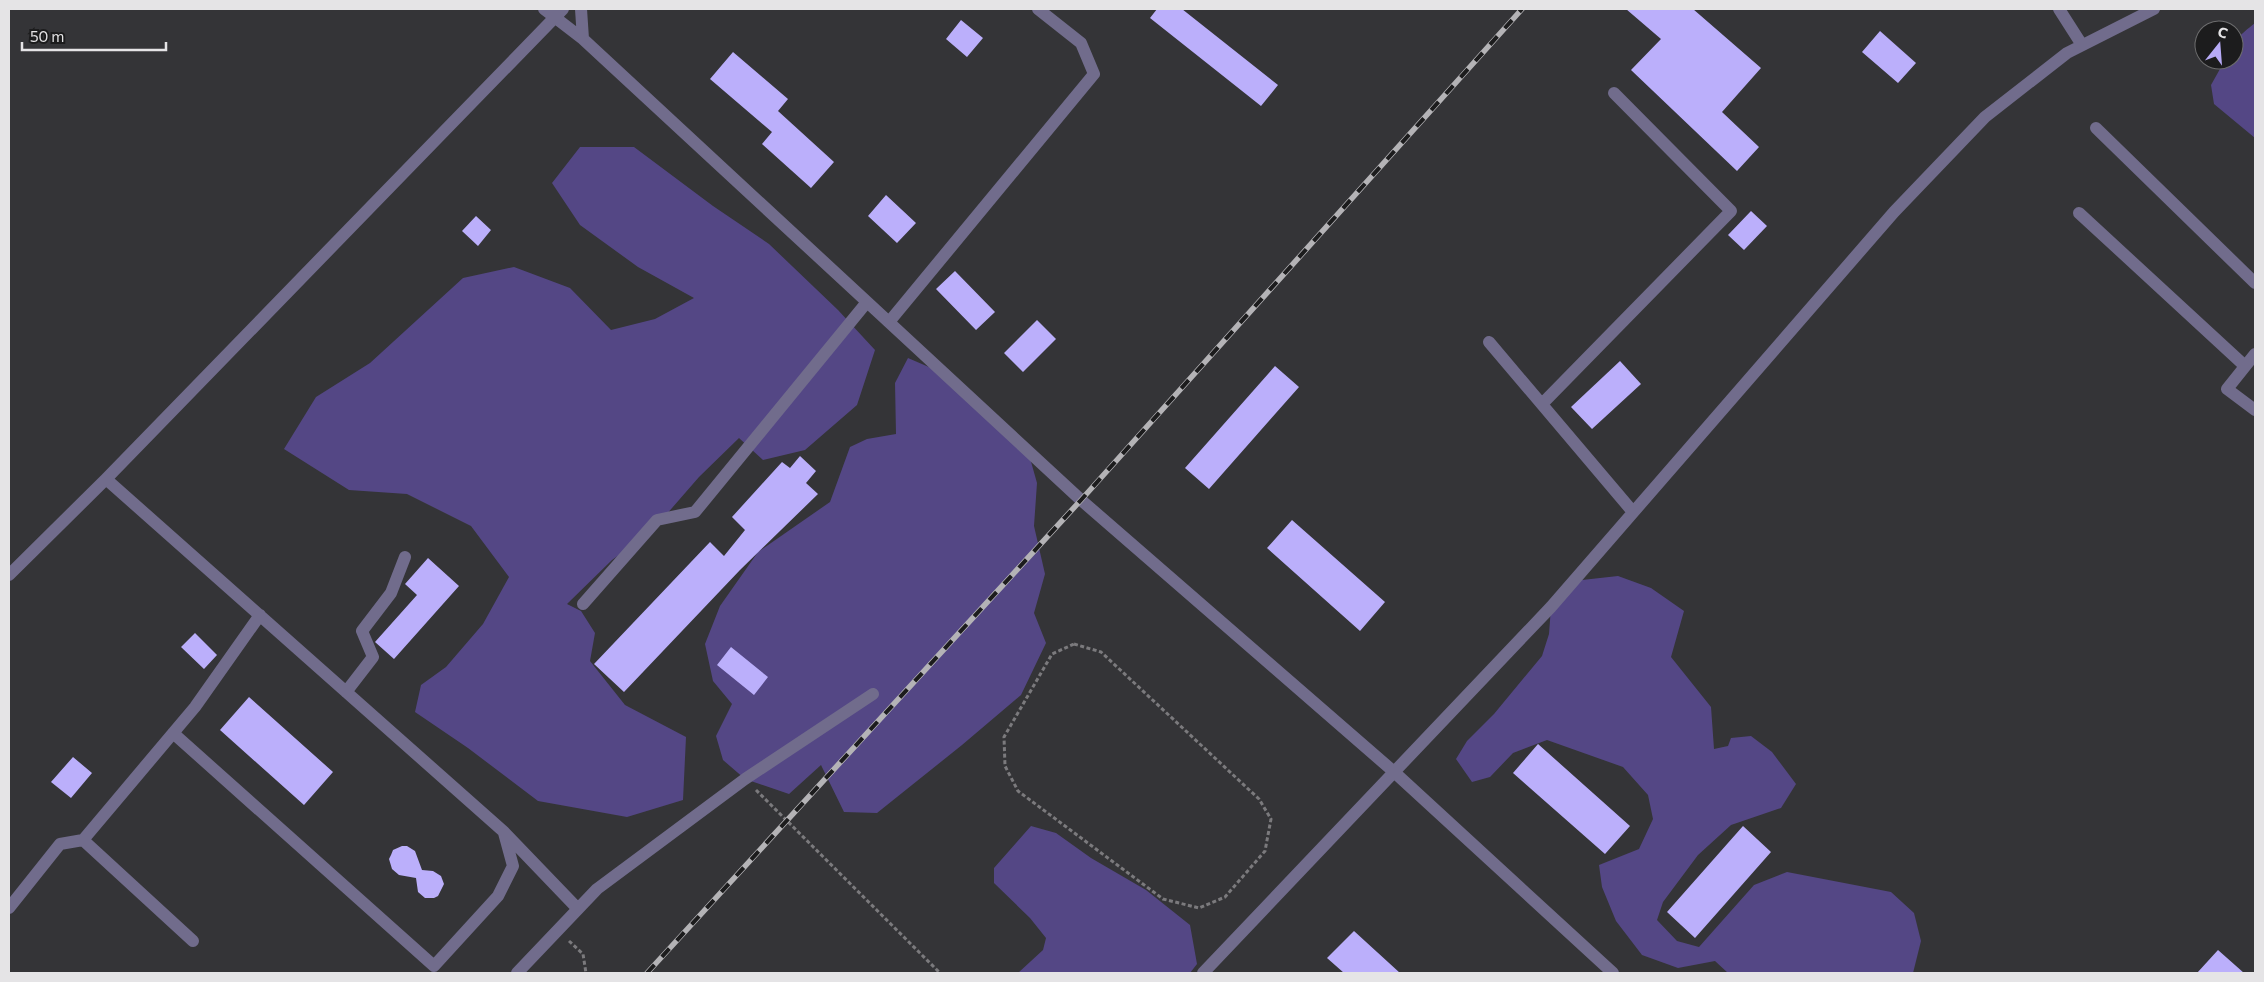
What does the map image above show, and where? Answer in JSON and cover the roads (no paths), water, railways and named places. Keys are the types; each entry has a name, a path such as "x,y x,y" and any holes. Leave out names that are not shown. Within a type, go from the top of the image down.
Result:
{"street":[{"path":"544,9 559,12 584,39 1081,500 1394,771 1613,973"},
{"path":"580,9 584,39"},
{"path":"889,322 1094,74 1081,43 1038,9"},
{"path":"2060,9 2082,45"},
{"path":"1203,973 1551,607 1894,212 1985,116 2067,53 2154,9"},
{"path":"9,575 106,480 559,12"},
{"path":"1542,404 1730,211 1614,93"},
{"path":"2096,128 2255,283"},
{"path":"2078,213 2245,366"},
{"path":"583,604 657,520 694,512 867,302"},
{"path":"1489,342 1633,512"},
{"path":"2255,354 2227,389 2255,410"},
{"path":"106,480 503,831 578,909"},
{"path":"346,692 373,657 362,631 391,593 405,557"},
{"path":"9,908 60,844 83,840 195,707 260,616"},
{"path":"517,973 597,889 745,780 873,694"},
{"path":"173,733 431,970 498,896 512,866 503,831"},
{"path":"83,840 193,941"}],"railway":[{"path":"647,973 1081,500 1522,9"}]}
